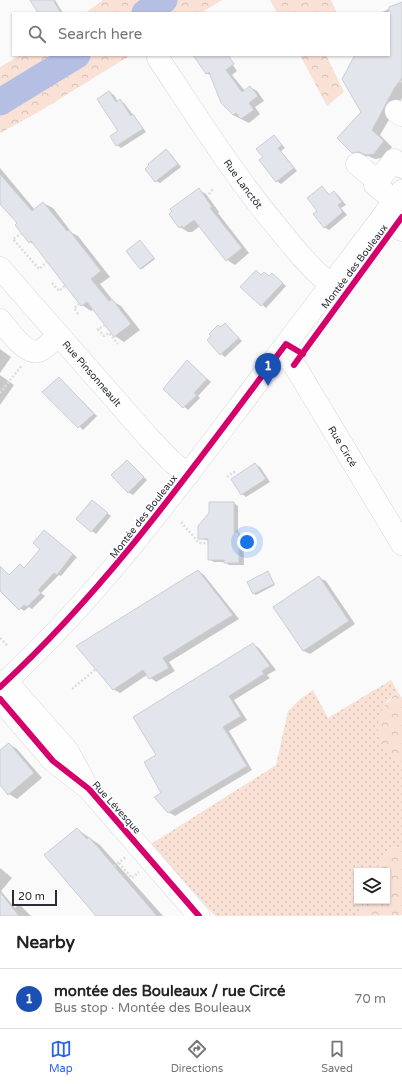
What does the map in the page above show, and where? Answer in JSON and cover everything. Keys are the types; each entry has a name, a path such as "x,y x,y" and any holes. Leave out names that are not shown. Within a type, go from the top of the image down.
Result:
{"street":[{"name":"Rue Lanctôt","path":"158,58 215,145 258,203 308,265 330,285"},
{"path":"402,166 394,160 375,185 395,200 402,230"},
{"path":"357,164 378,181"},
{"name":"Montée des Bouleaux","path":"2,689 91,595 139,538 395,200"},
{"name":"Rue Pinsonneault","path":"0,268 149,438 170,460 188,474"},
{"path":"0,320 19,343 31,351 40,350 58,335"},
{"name":"Rue Circé","path":"282,350 296,368 402,544"},
{"name":"Rue Lévesque","path":"2,689 67,750 88,789 199,916"}],"path":[{"path":"209,194 213,189"},
{"path":"22,233 13,239 25,254 39,269 47,262"},
{"path":"52,283 59,291 65,286"},
{"path":"78,314 74,308 79,304"},
{"path":"105,325 98,329 104,336 109,333 118,344"},
{"path":"0,393 18,369"},
{"path":"227,476 234,472 236,475"},
{"path":"181,522 199,543 208,543"},
{"path":"0,638 8,646"},
{"path":"72,689 96,670"},
{"path":"114,866 129,854"}],"green space":[{"path":"103,0 222,0 203,12 86,12"},
{"path":"270,0 331,0 337,12 276,12"},
{"path":"19,56 129,56 40,111 0,133 0,67"},
{"path":"301,56 326,56 344,92 327,106"},
{"path":"391,680 398,692 387,701 380,741 402,767 402,848 391,847 378,868 354,868 354,904 362,904 360,916 215,916 151,844 276,765 288,711 299,700 313,690 328,718"},
{"path":"398,692 402,698 402,767 381,744 378,733 381,713 388,702"},
{"path":"391,847 402,848 402,915 360,916 362,904 390,904 390,868 378,868"}],"building":[{"path":"30,0 53,0 60,12 37,12"},
{"path":"402,2 402,78 395,87 372,130 384,141 374,154 366,155 359,152 352,153 337,138 361,112 342,79 354,56 390,56 389,7"},
{"path":"194,56 229,56 234,64 226,70 242,92 250,86 258,96 249,103 254,110 241,119 236,113 233,115 221,103 209,72 206,74"},
{"path":"109,91 116,102 120,99 131,116 133,114 143,129 116,146 110,136 118,131 97,99"},
{"path":"274,135 282,145 278,148 294,168 276,182 259,160 263,157 256,149"},
{"path":"166,149 178,164 155,182 145,169 149,165 148,164"},
{"path":"0,174 32,211 43,202 67,231 69,230 101,271 91,279 109,301 112,299 131,324 114,337 87,302 81,306 31,241 29,243 15,225 17,223 0,204"},
{"path":"322,186 329,195 334,191 342,202 338,205 343,212 324,228 313,214 317,211 307,198"},
{"path":"199,188 212,207 210,208 242,248 226,261 194,220 183,228 182,226 179,228 169,214 172,211 170,209"},
{"path":"140,240 154,258 140,269 126,251"},
{"path":"256,270 261,275 264,272 269,276 272,273 283,283 261,306 240,287"},
{"path":"225,323 239,338 220,355 207,340 211,336 209,334 218,325 221,327"},
{"path":"187,360 207,379 194,393 197,395 183,408 163,389"},
{"path":"59,377 94,414 78,428 42,392"},
{"path":"127,460 144,477 128,493 111,475"},
{"path":"255,463 266,479 241,495 231,479"},
{"path":"92,500 108,513 91,532 76,519"},
{"path":"209,502 234,502 234,532 239,532 239,563 224,563 224,560 208,560 208,539 198,539 198,526 209,513"},
{"path":"44,530 73,554 57,575 54,573 38,590 41,593 27,607 24,605 19,610 0,591 0,566 9,575 20,564 24,568 40,549 33,543"},
{"path":"198,570 233,615 163,658 169,668 149,679 143,670 113,690 76,646"},
{"path":"268,571 274,584 253,594 247,582"},
{"path":"319,576 349,621 303,651 273,607"},
{"path":"253,643 270,666 262,671 264,674 229,696 241,716 223,727 247,766 168,813 154,797 161,793 144,762 156,755 133,717"},
{"path":"9,743 34,773 8,795 0,785 0,750"},
{"path":"77,828 87,839 89,837 157,916 96,916 44,855"},
{"path":"0,892 19,916 0,916"}],"waterway":[{"path":"146,12 164,0"},
{"path":"0,102 75,56"}],"cycle path":[{"path":"294,365 402,217"},
{"path":"0,687 79,607 116,565 185,478 286,344 303,354"},
{"path":"0,699 53,761 89,789 199,916"}],"place":[{"name":"montée des Bouleaux / rue Circé","path":"268,386"}]}
